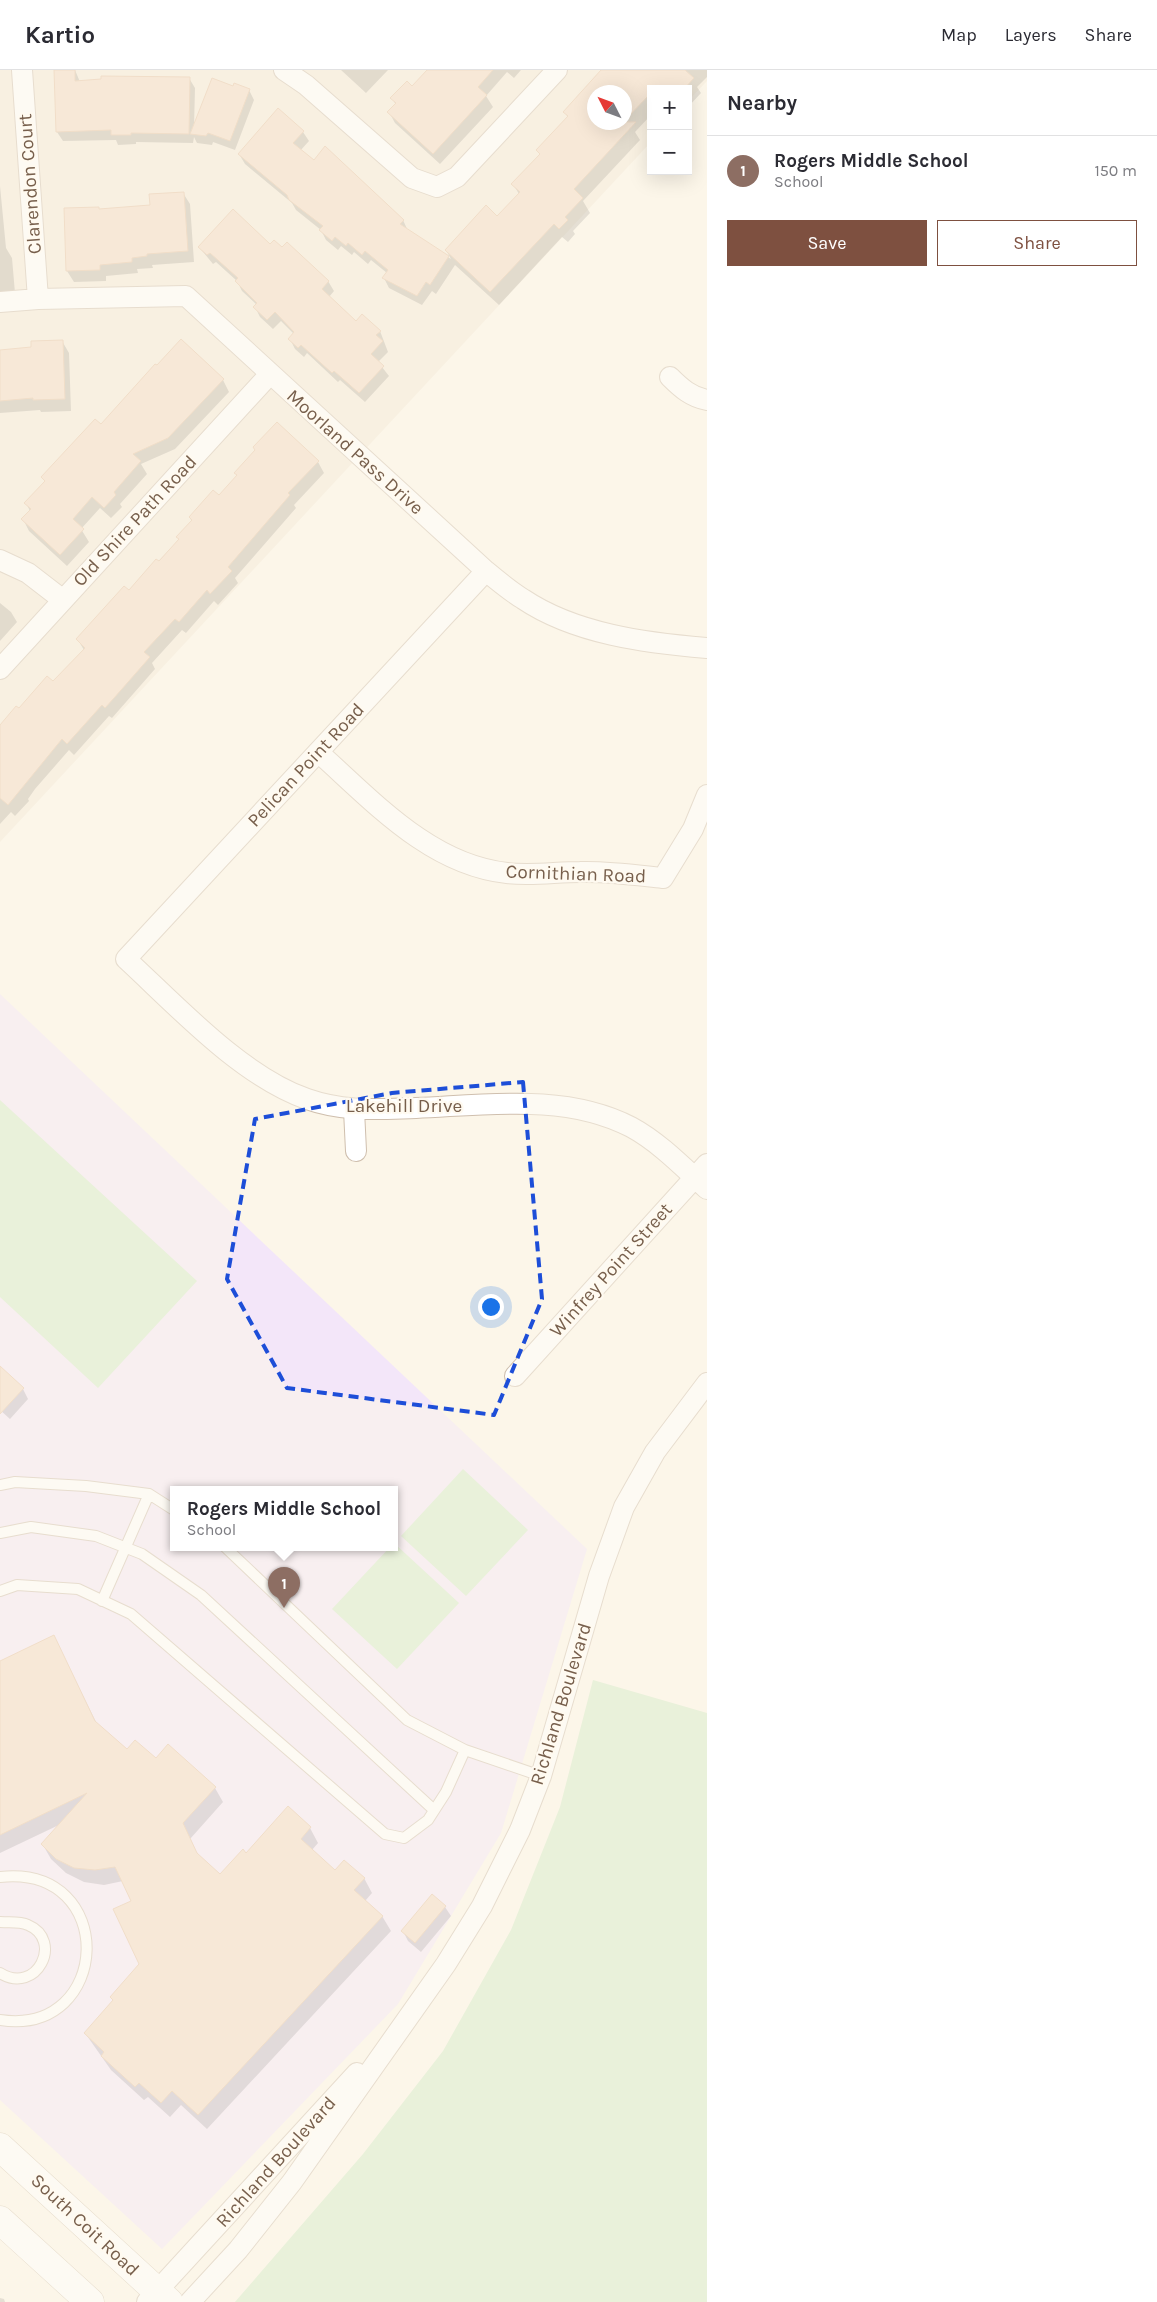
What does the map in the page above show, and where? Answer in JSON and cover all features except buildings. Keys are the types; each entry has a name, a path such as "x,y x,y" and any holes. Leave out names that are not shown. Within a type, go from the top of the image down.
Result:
{"main road":[{"name":"South Coit Road","path":"0,2147 158,2298"},
{"path":"0,2220 90,2302"}],"street":[{"name":"Clarendon Court","path":"22,70 38,299"},
{"path":"284,70 306,85 412,178 437,187 457,177 557,70"},
{"name":"Moorland Pass Drive","path":"0,302 38,299 186,296 486,571 524,600 569,621 603,632 650,643 707,648"},
{"name":"Old Shire Path Road","path":"0,669 270,374"},
{"path":"670,377 683,390 697,398 707,400"},
{"path":"0,560 28,573 63,600"},
{"name":"Pelican Point Road","path":"126,959 486,571"},
{"name":"Cornithian Road","path":"318,752 394,820 422,840 471,865 508,873 614,872 663,878 693,829 707,794"},
{"name":"Lakehill Drive","path":"126,959 221,1046 256,1073 307,1099 354,1110 525,1104 581,1109 631,1128 703,1177"},
{"path":"354,1110 356,1151"},
{"name":"Winfrey Point Street","path":"515,1376 703,1177"},
{"name":"Richland Boulevard","path":"190,2302 238,2250 278,2201 446,1964 491,1891 520,1830 541,1776 599,1576 624,1507 655,1452 707,1383"},
{"name":"Richland Boulevard","path":"158,2298 404,2021"}],"lane":[{"path":"0,1485 15,1482 86,1486 149,1494 170,1507"},
{"path":"102,1600 149,1494"},
{"path":"0,1533 31,1527 96,1536 142,1554 201,1595 434,1810"},
{"path":"228,1551 407,1720 465,1750 541,1776"},
{"path":"0,1591 17,1585 78,1589 132,1614 385,1834 404,1838 428,1820 446,1792 465,1750"},
{"path":"0,1877 27,1876 40,1880 64,1894 81,1916 86,1929 88,1957 80,1983 62,2004 38,2018 25,2021 0,2020"},
{"path":"0,1922 21,1923 36,1929 41,1935 45,1950 41,1965 30,1976 15,1979 0,1973"}],"highlighted area":[{"path":"523,1082 542,1299 494,1415 287,1388 227,1279 255,1119 392,1093"}],"shaded area":[{"path":"0,70 707,70 707,81 692,97 692,85 647,85 647,146 0,842"},
{"path":"0,994 587,1549 501,1833 398,2004 162,2249 0,2100"}],"green space":[{"path":"0,1100 197,1281 98,1388 0,1297"},
{"path":"463,1469 528,1530 466,1596 401,1536"},
{"path":"398,1547 459,1603 397,1669 332,1609 386,1551 398,1551"},
{"path":"593,1680 707,1713 707,2302 235,2302 363,2154 443,2051 511,1930 560,1807"}],"place":[{"name":"Rogers Middle School","path":"284,1608"}]}
